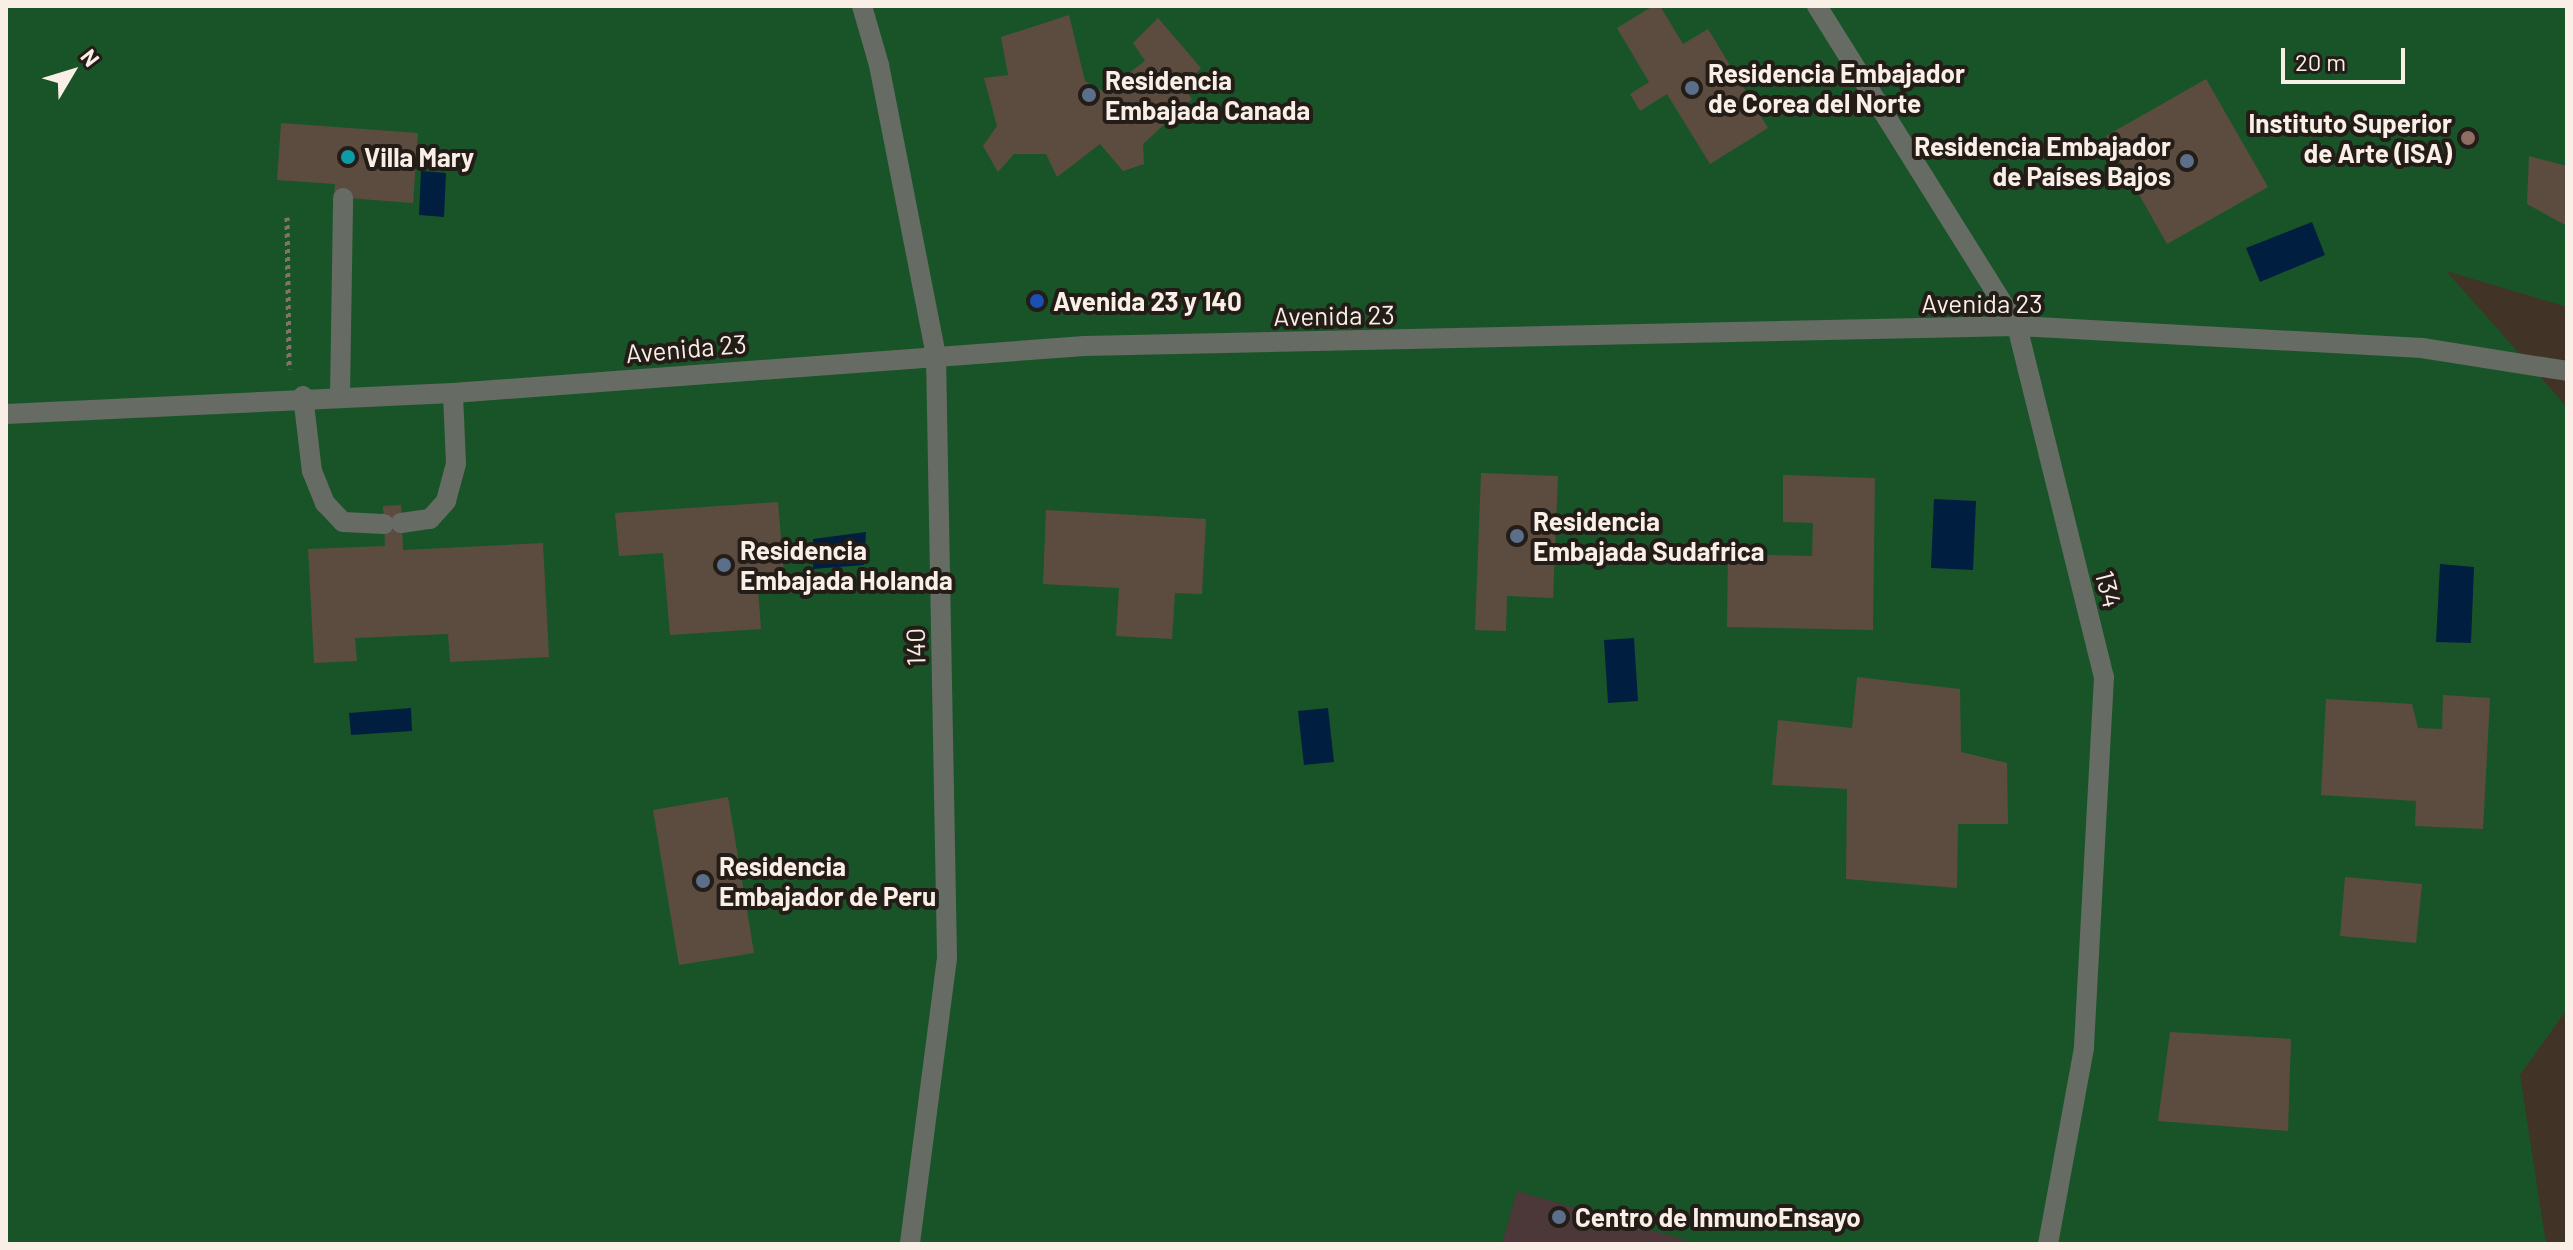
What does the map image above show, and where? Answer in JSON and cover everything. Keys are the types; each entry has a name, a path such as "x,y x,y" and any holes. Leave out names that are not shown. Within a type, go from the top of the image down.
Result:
{"street":[{"name":"140","path":"862,6 879,65 936,356 947,958 910,1244"},
{"name":"134","path":"1817,6 2017,326 2104,677 2084,1048 2048,1244"},
{"path":"340,396 343,198"},
{"name":"Avenida 23","path":"6,414 296,397 453,393 1084,346 2017,326 2422,348 2567,371"},
{"path":"296,397 312,471 325,503 343,522 393,523 430,519 446,501 456,463 453,393"}],"path":[{"path":"287,217 296,397"}],"shaded area":[{"name":"Centro de InmunoEnsayo","path":"1517,1191 1699,1244 1502,1244"}],"green space":[{"path":"6,6 2567,6 2567,307 2446,271 2567,407 2567,1009 2520,1075 2546,1244 1699,1244 1517,1191 1502,1244 6,1244"}],"water":[{"path":"421,171 446,173 444,217 419,215"},
{"path":"2312,222 2325,255 2260,282 2246,248"},
{"path":"1934,499 1976,501 1973,570 1931,568"},
{"path":"866,532 864,565 813,569 813,539"},
{"path":"2440,564 2474,567 2471,643 2436,642"},
{"path":"1634,638 1638,701 1608,703 1604,640"},
{"path":"411,708 412,731 351,735 349,713"},
{"path":"1328,708 1334,762 1304,765 1298,711"}],"building":[{"name":"Residencia Embajador de Corea del Norte","path":"1653,6 1660,6 1683,44 1708,29 1768,128 1710,164 1667,94 1640,111 1630,94 1649,82 1617,28"},
{"name":"Residencia Embajada Canada","path":"1069,15 1085,81 1104,92 1145,61 1133,43 1158,18 1201,68 1183,87 1192,99 1143,144 1144,164 1123,171 1100,144 1057,177 1046,154 1014,154 998,172 983,146 997,126 984,78 1008,75 1001,37"},
{"name":"Residencia Embajador de Países Bajos","path":"2206,79 2268,187 2167,244 2106,136"},
{"name":"Villa Mary","path":"281,123 418,133 413,203 334,197 335,184 277,180"},
{"path":"2529,156 2567,166 2567,226 2527,204"},
{"name":"Residencia Embajada Sudafrica","path":"1481,473 1558,476 1553,598 1507,596 1506,631 1475,630"},
{"path":"1783,475 1875,478 1873,630 1727,627 1728,554 1812,556 1813,523 1783,522"},
{"name":"Residencia Embajada Holanda","path":"778,502 784,574 757,576 761,629 670,635 663,553 619,556 615,513"},
{"path":"401,505 403,550 543,543 549,657 450,662 448,634 355,638 357,661 314,663 308,549 385,546 383,506"},
{"path":"1046,510 1206,519 1202,594 1175,593 1172,639 1116,636 1119,588 1043,584"},
{"path":"1857,677 1960,689 1961,752 2007,763 2008,824 1958,824 1957,888 1846,879 1847,789 1772,785 1778,720 1852,728"},
{"path":"2443,695 2490,698 2483,829 2415,826 2416,801 2321,795 2326,699 2412,704 2418,728 2442,729"},
{"name":"Residencia Embajador de Peru","path":"728,797 754,953 679,965 653,810"},
{"path":"2345,877 2422,884 2416,943 2340,936"},
{"path":"2170,1032 2291,1039 2288,1131 2158,1121"}],"place":[{"name":"Residencia Embajador de Corea del Norte","path":"1692,88"},
{"name":"Residencia Embajada Canada","path":"1089,95"},
{"name":"Instituto Superior de Arte (ISA)","path":"2468,138"},
{"name":"Villa Mary","path":"348,157"},
{"name":"Residencia Embajador de Países Bajos","path":"2187,161"},
{"name":"Avenida 23 y 140","path":"1037,301"},
{"name":"Residencia Embajada Sudafrica","path":"1517,536"},
{"name":"Residencia Embajada Holanda","path":"724,565"},
{"name":"Residencia Embajador de Peru","path":"703,881"},
{"name":"Centro de InmunoEnsayo","path":"1559,1217"}]}
